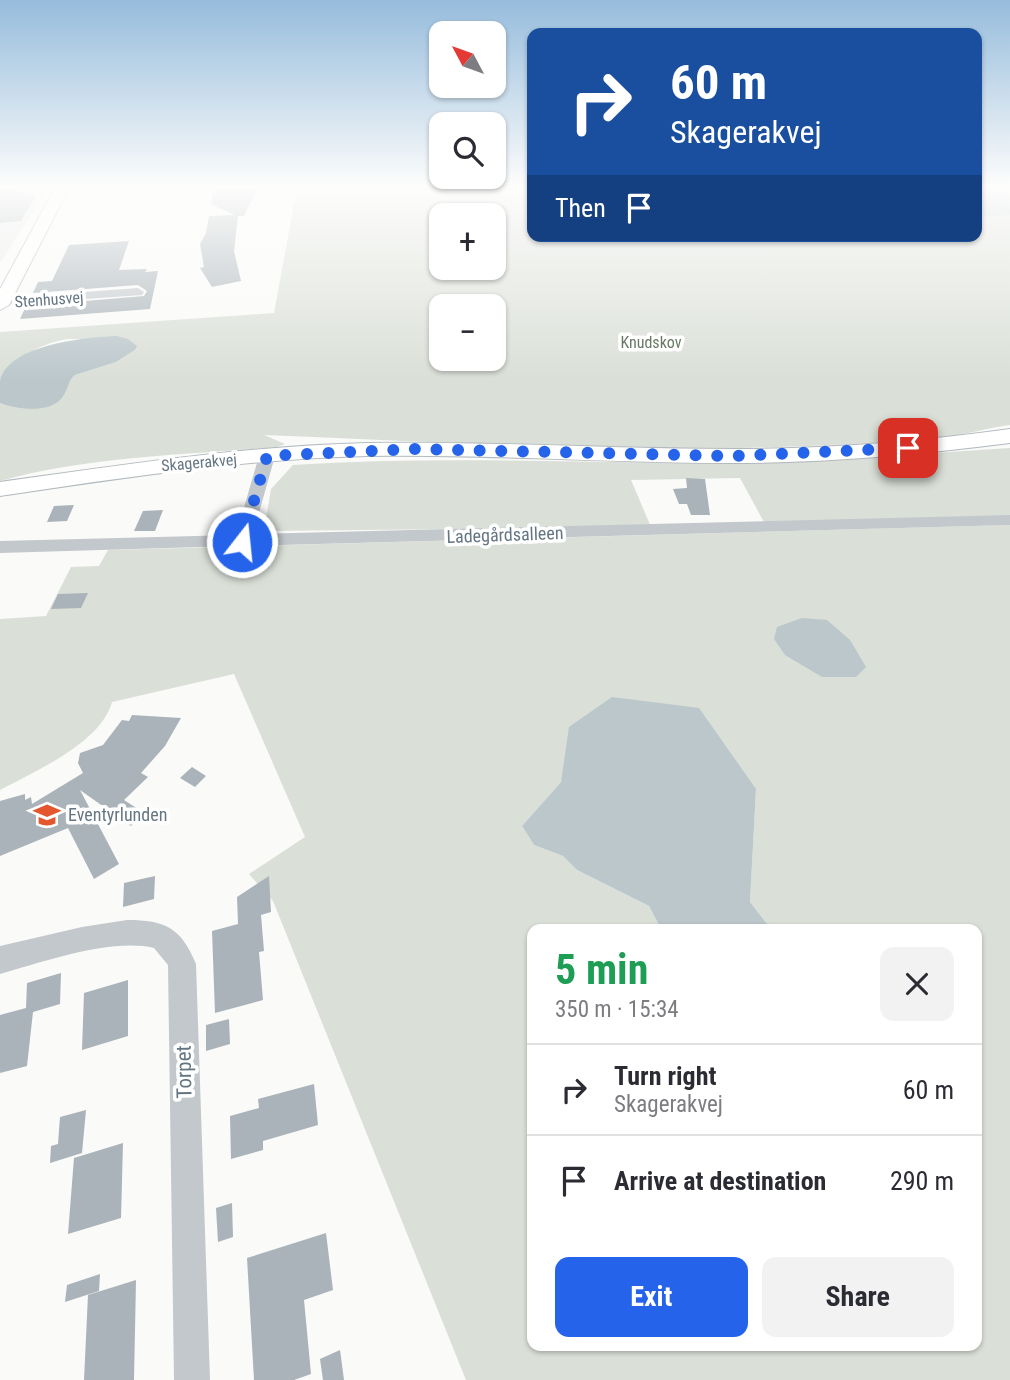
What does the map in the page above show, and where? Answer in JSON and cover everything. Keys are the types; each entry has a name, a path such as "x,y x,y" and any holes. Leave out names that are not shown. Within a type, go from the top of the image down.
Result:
{"street":[{"name":"Stenhusvej","path":"1,304 28,252"},
{"name":"Stenhusvej","path":"1,304 138,292"},
{"name":"Skagerakvej","path":"6,488 111,471 267,456 414,449 747,455 908,448 1010,436"},
{"path":"242,542 267,456"},
{"name":"Ladegårdsalleen","path":"0,547 1010,520"},
{"name":"Torpet","path":"0,960 131,931 157,934 172,944 182,964 192,1380"}],"shaded area":[{"path":"0,252 7,252 0,263"},
{"path":"117,336 128,339 137,346 135,350 116,362 75,375 59,401 35,409 0,403 0,381 6,368 18,358 69,341"},
{"path":"802,618 827,620 850,640 866,667 856,677 822,677 785,655 774,639 777,627"},
{"path":"612,697 699,708 756,789 750,902 767,924 658,924 649,906 577,870 563,856 534,845 522,826 561,782 569,727"}],"green space":[{"name":"Knudskov","path":"285,252 429,252 429,280 506,280 506,252 1010,252 1010,425 951,436 858,444 773,447 603,448 264,435 285,444 277,447 102,461 0,481 0,403 31,406 56,402 61,399 75,375 116,362 135,350 86,340 60,340 21,358 0,380 0,332 274,313"},
{"path":"1010,448 1010,518 765,524 740,478 631,480 651,527 264,531 271,489 293,465 465,460 783,462"},
{"path":"1010,525 1010,1380 466,1380 273,901 249,874 305,837 234,674 112,702 105,717 81,743 48,765 0,790 0,619 46,616 71,567 99,566 108,550"}],"building":[{"path":"66,252 125,252 119,270 158,271 150,309 20,319 26,306 144,296 147,291 138,285 33,293 38,282 52,281"},
{"path":"201,252 234,252 241,281 212,287 200,268 204,267"},
{"path":"686,478 705,479 710,515 691,515 687,504 679,504 673,489 687,488"},
{"path":"74,505 67,521 47,522 54,506"},
{"path":"163,510 155,531 134,531 143,511"},
{"path":"88,593 81,608 51,609 58,594"},
{"path":"132,715 181,718 165,746 141,773 148,777 124,800 144,813 131,826 80,790 119,864 94,879 68,828 0,856 0,801 25,794 25,800 31,797 32,804 83,773 78,763 80,753 103,745 122,720 129,721"},
{"path":"192,767 206,776 195,787 180,778"},
{"path":"155,876 154,899 123,907 124,883"},
{"path":"269,876 271,912 261,915 264,951 259,952 263,1000 215,1013 212,931 238,924 237,897"},
{"path":"61,973 60,1004 33,1012 27,1066 0,1073 0,1015 26,1008 27,983"},
{"path":"128,980 128,1036 82,1050 84,993"},
{"path":"229,1019 230,1044 206,1051 206,1025"},
{"path":"314,1084 318,1125 263,1141 263,1150 231,1159 230,1116 259,1108 258,1099"},
{"path":"86,1110 82,1153 50,1163 51,1146 58,1144 60,1117"},
{"path":"123,1143 121,1218 68,1234 74,1158"},
{"path":"232,1203 233,1237 218,1242 216,1208"},
{"path":"326,1233 333,1290 304,1300 311,1374 294,1380 254,1380 247,1258"},
{"path":"100,1274 99,1291 65,1302 67,1285"},
{"path":"136,1280 134,1380 84,1380 88,1295"},
{"path":"340,1350 344,1380 323,1380 320,1359"}],"place":[{"name":"Eventyrlunden","path":"47,815"}],"route":[{"path":"242,542 267,456 414,449 733,456 908,448"}]}
